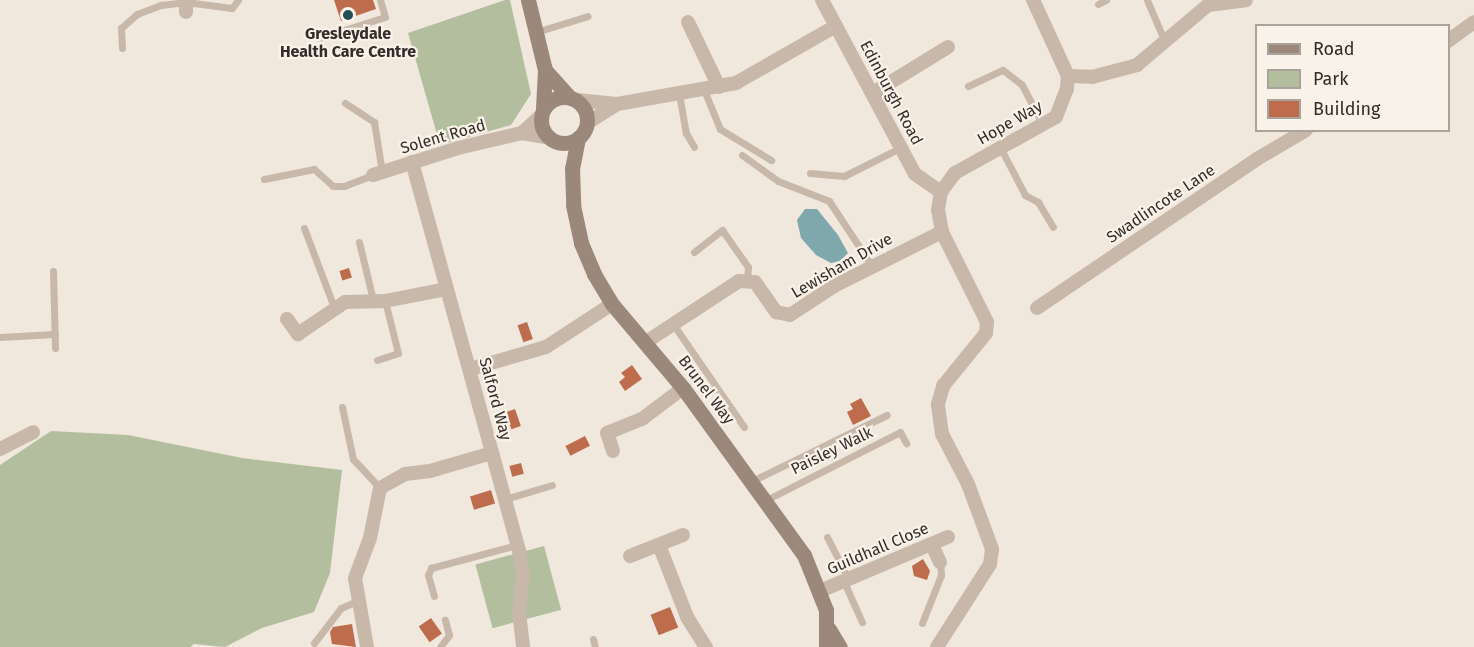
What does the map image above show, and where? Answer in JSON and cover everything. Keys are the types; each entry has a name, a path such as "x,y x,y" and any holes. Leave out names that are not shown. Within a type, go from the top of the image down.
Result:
{"street":[{"path":"528,0 545,70 542,127 572,168"},
{"name":"Edinburgh Road","path":"822,0 915,174 940,192"},
{"path":"1033,0 1068,76 1092,77 1137,64 1165,42 1207,3 1246,0"},
{"path":"688,22 719,87"},
{"path":"1450,40 1474,22"},
{"path":"542,112 554,98 573,98 617,104 736,83 836,27"},
{"path":"873,93 948,47"},
{"path":"545,70 586,112 587,123"},
{"name":"Hope Way","path":"940,192 955,173 1056,117 1067,89 1068,76"},
{"path":"552,140 578,138 587,123 617,104"},
{"name":"Solent Road","path":"522,133 542,112"},
{"name":"Swadlincote Lane","path":"1037,308 1257,159 1303,132"},
{"name":"Solent Road","path":"378,173 522,133 552,140"},
{"name":"Brunel Way","path":"578,138 572,168 573,205 581,243 612,304 683,388 804,555 820,591 829,629 840,647"},
{"name":"Salford Way","path":"411,162 517,545 523,574 519,613 523,647"},
{"path":"937,647 990,564 993,549 968,484 942,434 938,404 943,386 986,333 983,310 942,232 940,192"},
{"name":"Lewisham Drive","path":"747,280 755,282 776,312 790,315 872,266 942,232"},
{"path":"646,342 739,281 747,280"},
{"path":"287,319 297,334 345,302 379,301 446,289"},
{"path":"470,369 546,347 612,304"},
{"path":"613,451 607,433 642,419 683,388"},
{"path":"0,448 33,432"},
{"path":"367,647 357,601 355,578 370,538 380,488 405,474 430,471 492,453"},
{"path":"630,556 683,535"},
{"name":"Guildhall Close","path":"820,591 948,537"},
{"path":"659,545 687,618 706,647"},
{"path":"932,545 940,562"},
{"name":"Brunel Way","path":"826,647 829,629"}],"lane":[{"path":"122,48 121,28 137,14 161,5 232,8 238,0"},
{"path":"319,38 385,17 380,1 389,0"},
{"path":"1098,4 1106,0"},
{"path":"1147,0 1165,42"},
{"path":"535,33 588,16"},
{"path":"968,86 1003,70 1022,85 1042,125"},
{"path":"704,90 720,129 771,160"},
{"path":"679,94 686,133 694,147"},
{"path":"264,179 314,169 333,186 344,186 378,173 374,122 345,103"},
{"path":"810,173 844,176 902,147"},
{"path":"1001,149 1025,195 1038,202 1053,227"},
{"path":"742,155 778,181 829,201 872,266"},
{"path":"304,228 334,310"},
{"path":"694,252 722,230 748,267 747,280"},
{"path":"359,242 398,354 377,360"},
{"path":"53,271 55,348"},
{"path":"674,324 744,427"},
{"path":"0,338 55,334"},
{"path":"342,407 353,459 380,488"},
{"path":"752,481 888,415"},
{"name":"Paisley Walk","path":"766,500 900,432 906,443"},
{"path":"505,499 552,485"},
{"path":"827,537 862,622"},
{"path":"434,596 428,575 431,568 517,545"},
{"path":"922,623 941,575 940,562"},
{"path":"314,643 340,608 357,601"},
{"path":"440,647 449,634 445,620"}],"green space":[{"path":"510,0 531,94 511,125 440,145 408,33"},
{"path":"51,431 128,435 242,458 342,470 330,573 314,612 262,628 225,647 194,644 190,647 0,647 0,465"},
{"path":"544,546 561,610 493,628 475,564"}],"water":[{"path":"805,209 817,209 838,235 848,253 840,261 831,263 816,255 801,238 797,220"}],"building":[{"name":"Gresleydale Health Care Centre","path":"334,0 373,0 376,9 341,21"},
{"path":"349,268 352,278 342,280 339,271"},
{"path":"527,322 533,339 523,342 518,325"},
{"path":"632,365 642,379 625,391 619,382 625,377 621,373"},
{"path":"861,398 871,416 853,425 847,412 853,409 850,404"},
{"path":"515,409 521,426 511,429 506,412"},
{"path":"585,436 590,446 570,456 565,446"},
{"path":"521,463 524,474 512,477 509,466"},
{"path":"491,490 495,503 474,510 470,496"},
{"path":"923,559 930,571 927,580 914,576 912,566"},
{"path":"670,607 678,627 659,635 651,615"},
{"path":"431,618 442,634 430,642 419,627"},
{"path":"352,624 356,647 332,644 330,632 333,627"}],"place":[{"name":"Gresleydale Health Care Centre","path":"348,15"}]}
